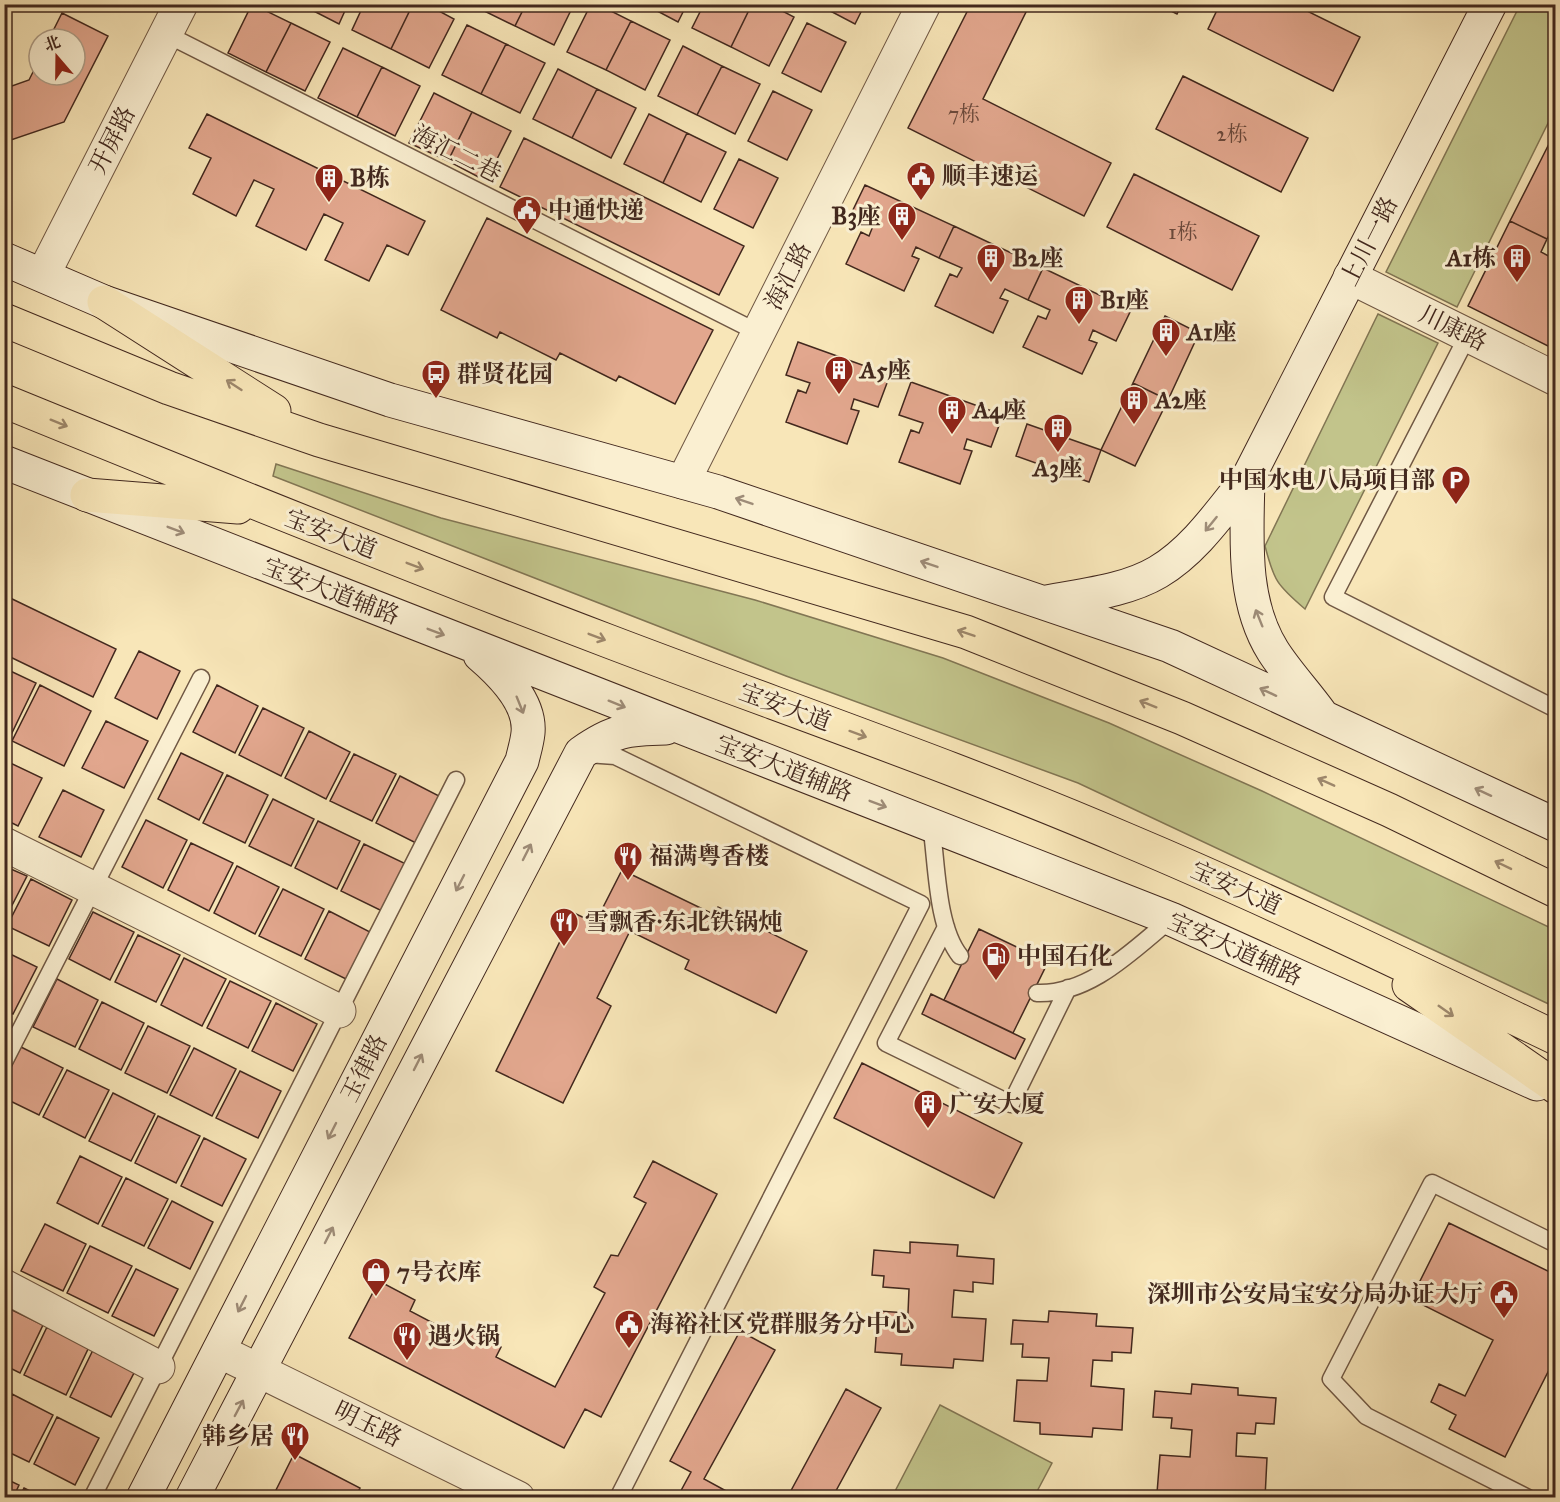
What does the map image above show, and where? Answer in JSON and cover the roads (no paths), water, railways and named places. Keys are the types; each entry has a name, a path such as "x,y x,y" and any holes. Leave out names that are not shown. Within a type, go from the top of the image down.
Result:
{"main road":[{"name":"开屏路","path":"43,275 181,4"},
{"name":"海汇路","path":"683,482 924,4"},
{"name":"上川一路","path":"1042,602 1107,591 1158,572 1199,538 1248,478 1490,4"},
{"path":"4,259 104,302 390,400 683,482 1170,646 1556,825"},
{"name":"川康路","path":"1350,277 1556,379"},
{"path":"104,302 319,440"},
{"path":"4,320 169,388 319,440 966,632 1182,718 1389,810 1556,891"},
{"name":"宝安大道","path":"4,401 269,510 609,641 943,765 1126,839 1329,929 1556,1038"},
{"name":"宝安大道辅路","path":"4,462 676,728 931,824 1170,920 1556,1092"},
{"name":"上川一路","path":"1248,478 1247,566 1255,610 1272,650 1325,719"},
{"path":"87,495 269,510"},
{"name":"玉律路","path":"143,1497 522,761 529,730 522,707 510,681 470,645"},
{"name":"玉律路","path":"192,1497 565,778 581,753 606,736 629,729 676,728"},
{"path":"4,844 339,1011"},
{"path":"1329,929 1556,1087"},
{"path":"4,1287 158,1366"},
{"name":"明玉路","path":"219,1351 518,1497"}],"lane":[{"name":"海汇二巷","path":"166,34 759,333"},
{"path":"1468,335 1333,597 1556,709"},
{"path":"4,1062 201,678"},
{"path":"581,753 615,756 921,904 618,1497"},
{"path":"92,1497 456,780"},
{"path":"931,824 946,927 951,945 960,956"},
{"path":"1037,993 1068,988 1097,977 1170,920"},
{"path":"946,927 886,1043 1011,1104 1068,988"},
{"path":"1528,1497 1366,1416 1331,1379 1432,1183 1556,1244"}],"place":[{"name":"顺丰速运","path":"921,202"},
{"name":"B栋","path":"329,204"},
{"name":"中通快递","path":"527,236"},
{"name":"B3座","path":"902,242"},
{"name":"B2座","path":"991,284"},
{"name":"A1栋","path":"1517,284"},
{"name":"B1座","path":"1079,326"},
{"name":"A1座","path":"1166,358"},
{"name":"A5座","path":"839,396"},
{"name":"群贤花园","path":"436,400"},
{"name":"A2座","path":"1134,426"},
{"name":"A4座","path":"952,436"},
{"name":"A3座","path":"1058,454"},
{"name":"中国水电八局项目部","path":"1456,506"},
{"name":"福满粤香楼","path":"628,882"},
{"name":"雪飘香·东北铁锅炖","path":"564,948"},
{"name":"中国石化","path":"996,982"},
{"name":"广安大厦","path":"928,1130"},
{"name":"7号衣库","path":"376,1298"},
{"name":"深圳市公安局宝安分局办证大厅","path":"1504,1320"},
{"name":"海裕社区党群服务分中心","path":"629,1350"},
{"name":"遇火锅","path":"407,1362"},
{"name":"韩乡居","path":"295,1462"}]}
